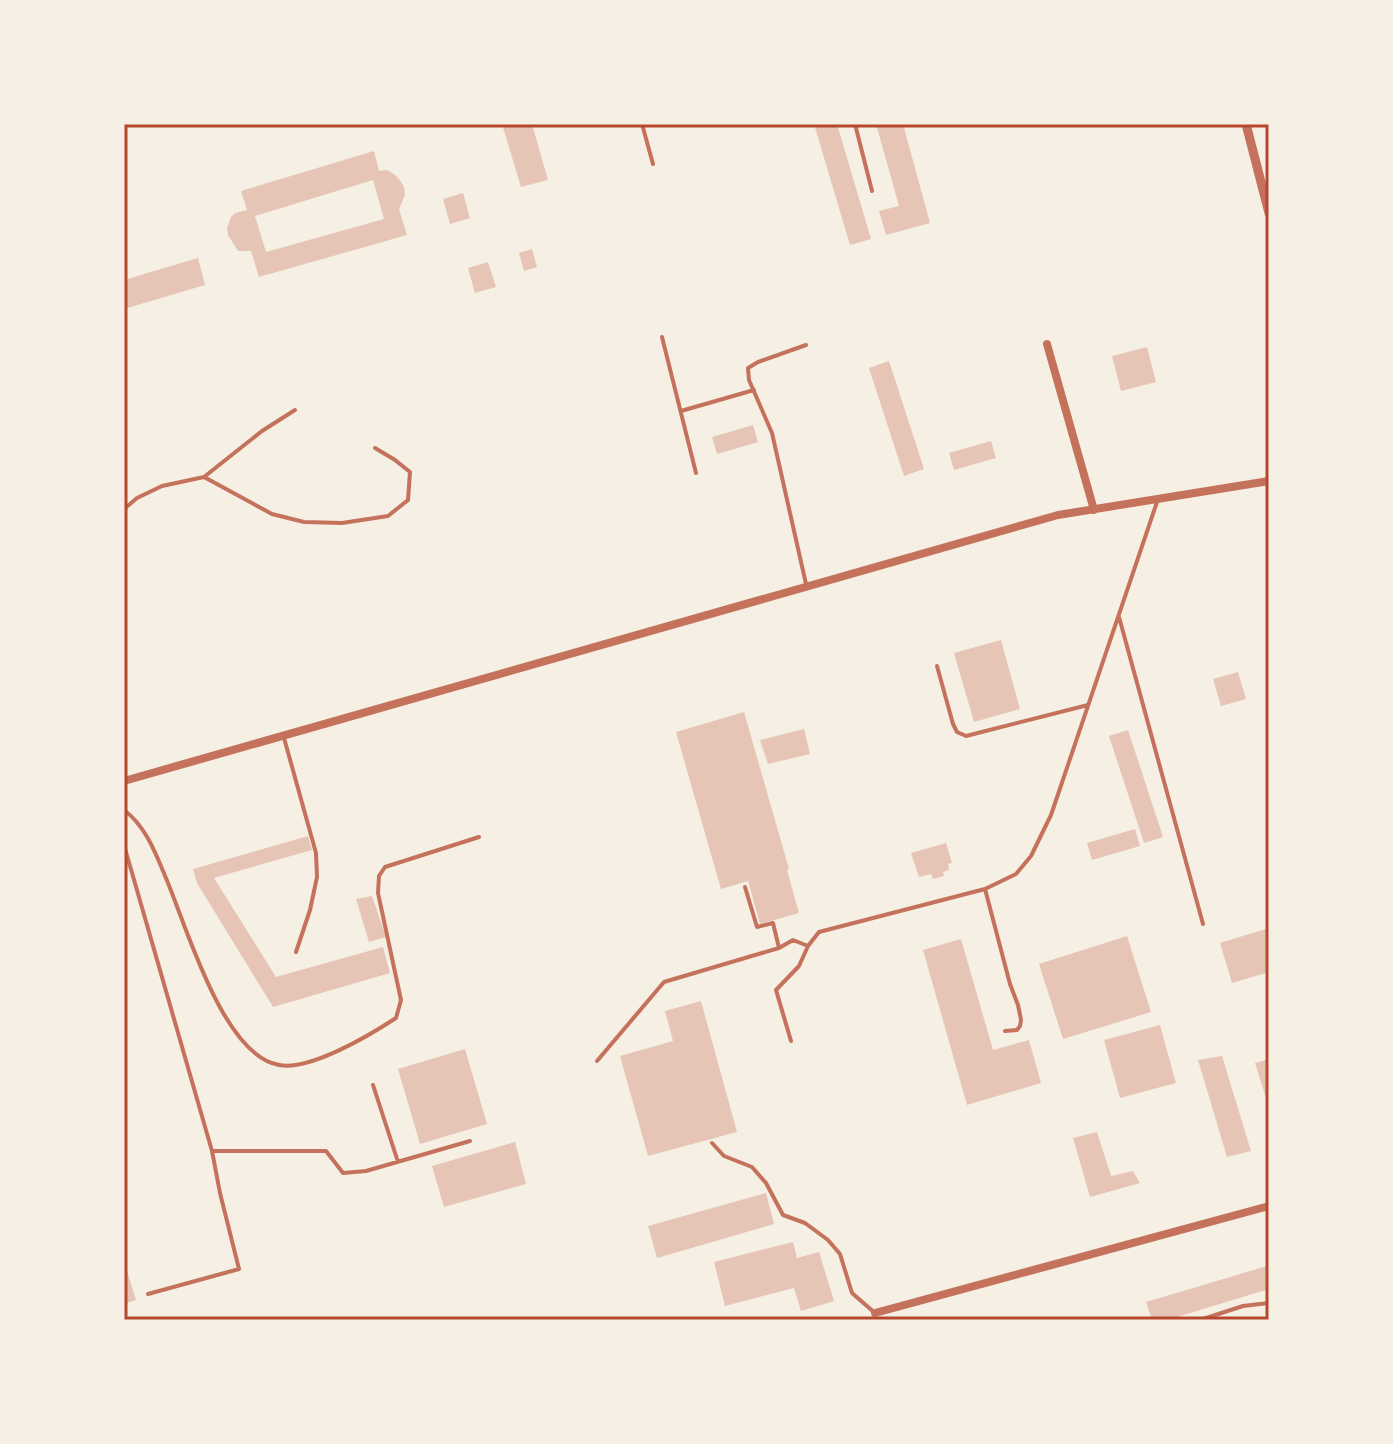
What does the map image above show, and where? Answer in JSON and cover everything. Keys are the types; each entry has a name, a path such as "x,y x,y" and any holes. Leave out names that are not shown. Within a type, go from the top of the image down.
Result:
{"street":[{"path":"1246,124 1269,213"},
{"path":"1047,344 1094,510"},
{"path":"124,781 1058,515 1269,481"},
{"path":"875,1313 1269,1206"}],"lane":[{"path":"642,124 653,164"},
{"path":"855,124 872,191"},
{"path":"662,337 696,473"},
{"path":"806,345 748,368 749,380 772,433 807,587"},
{"path":"681,411 754,390"},
{"path":"124,509 137,498 162,486 204,477 262,431 295,410"},
{"path":"204,477 272,514 304,522 342,523 388,516 408,500 410,472 375,448"},
{"path":"791,1041 776,990 799,966 819,932 985,889 1016,874 1031,856 1051,815 1157,499"},
{"path":"1119,614 1203,924"},
{"path":"937,666 953,724 957,732 966,736 1088,705"},
{"path":"283,735 317,865 315,888 296,952"},
{"path":"124,810 135,818 153,848 213,996 234,1032 251,1052 281,1066 318,1059 375,1032 396,1018 401,1000 378,893 379,876 385,867 479,837"},
{"path":"124,845 212,1151 239,1269 148,1294"},
{"path":"745,887 757,927 773,923 779,948"},
{"path":"985,889 1021,1020 1017,1030 1005,1031"},
{"path":"597,1061 664,982 779,948 793,940 808,946"},
{"path":"373,1085 398,1162"},
{"path":"212,1151 326,1151 343,1173 366,1171 470,1141"},
{"path":"712,1143 724,1156 752,1167 766,1183 783,1215 805,1223 828,1240 840,1254 852,1293 875,1313"},
{"path":"1200,1320 1243,1306 1269,1303"}],"building":[{"path":"502,124 532,124 548,180 521,187"},
{"path":"814,124 837,124 871,239 850,245"},
{"path":"876,124 903,124 930,223 886,235 879,211 899,206"},
{"path":"374,151 379,171 387,170 394,174 404,187 405,195 399,209 407,235 259,277 251,251 238,251 228,235 231,217 247,210 241,191","holes":["373,180 384,219 266,252 255,216"]},
{"path":"463,193 470,218 450,224 443,199"},
{"path":"532,249 537,267 524,271 519,253"},
{"path":"198,258 205,285 124,309 124,280"},
{"path":"488,262 496,287 475,293 468,268"},
{"path":"1147,347 1156,382 1121,391 1112,356"},
{"path":"889,361 924,469 904,476 869,368"},
{"path":"753,425 758,442 717,454 712,437"},
{"path":"991,441 996,458 954,470 949,453"},
{"path":"1001,640 1020,709 974,722 954,653"},
{"path":"1238,672 1246,699 1221,706 1213,679"},
{"path":"744,712 799,913 760,924 748,881 721,889 676,732"},
{"path":"804,729 810,754 768,764 760,740"},
{"path":"1128,730 1163,837 1144,843 1109,736"},
{"path":"1135,829 1140,846 1092,860 1087,843"},
{"path":"308,836 312,850 214,878 276,977 383,947 390,973 273,1007 197,883 193,869"},
{"path":"946,843 952,863 948,864 949,870 943,872 944,876 933,879 931,874 919,877 911,853"},
{"path":"372,896 386,937 369,942 356,899"},
{"path":"1269,928 1269,972 1232,983 1220,943"},
{"path":"1127,936 1151,1012 1063,1039 1039,964"},
{"path":"961,939 993,1050 1029,1040 1041,1083 967,1105 923,950"},
{"path":"701,1001 737,1132 648,1156 620,1056 673,1041 665,1011"},
{"path":"1160,1025 1176,1083 1120,1098 1104,1040"},
{"path":"465,1049 487,1124 420,1144 398,1069"},
{"path":"1222,1056 1251,1151 1227,1157 1198,1060"},
{"path":"1269,1059 1269,1104 1268,1105 1255,1063"},
{"path":"1097,1132 1111,1176 1133,1171 1140,1183 1090,1197 1073,1138"},
{"path":"515,1142 526,1184 444,1207 432,1166"},
{"path":"766,1193 774,1224 657,1258 648,1226"},
{"path":"793,1242 797,1258 819,1252 834,1301 801,1311 794,1288 725,1306 714,1262"},
{"path":"1267,1266 1269,1289 1167,1320 1152,1320 1146,1302"},
{"path":"127,1271 136,1300 124,1304 124,1272"}]}
